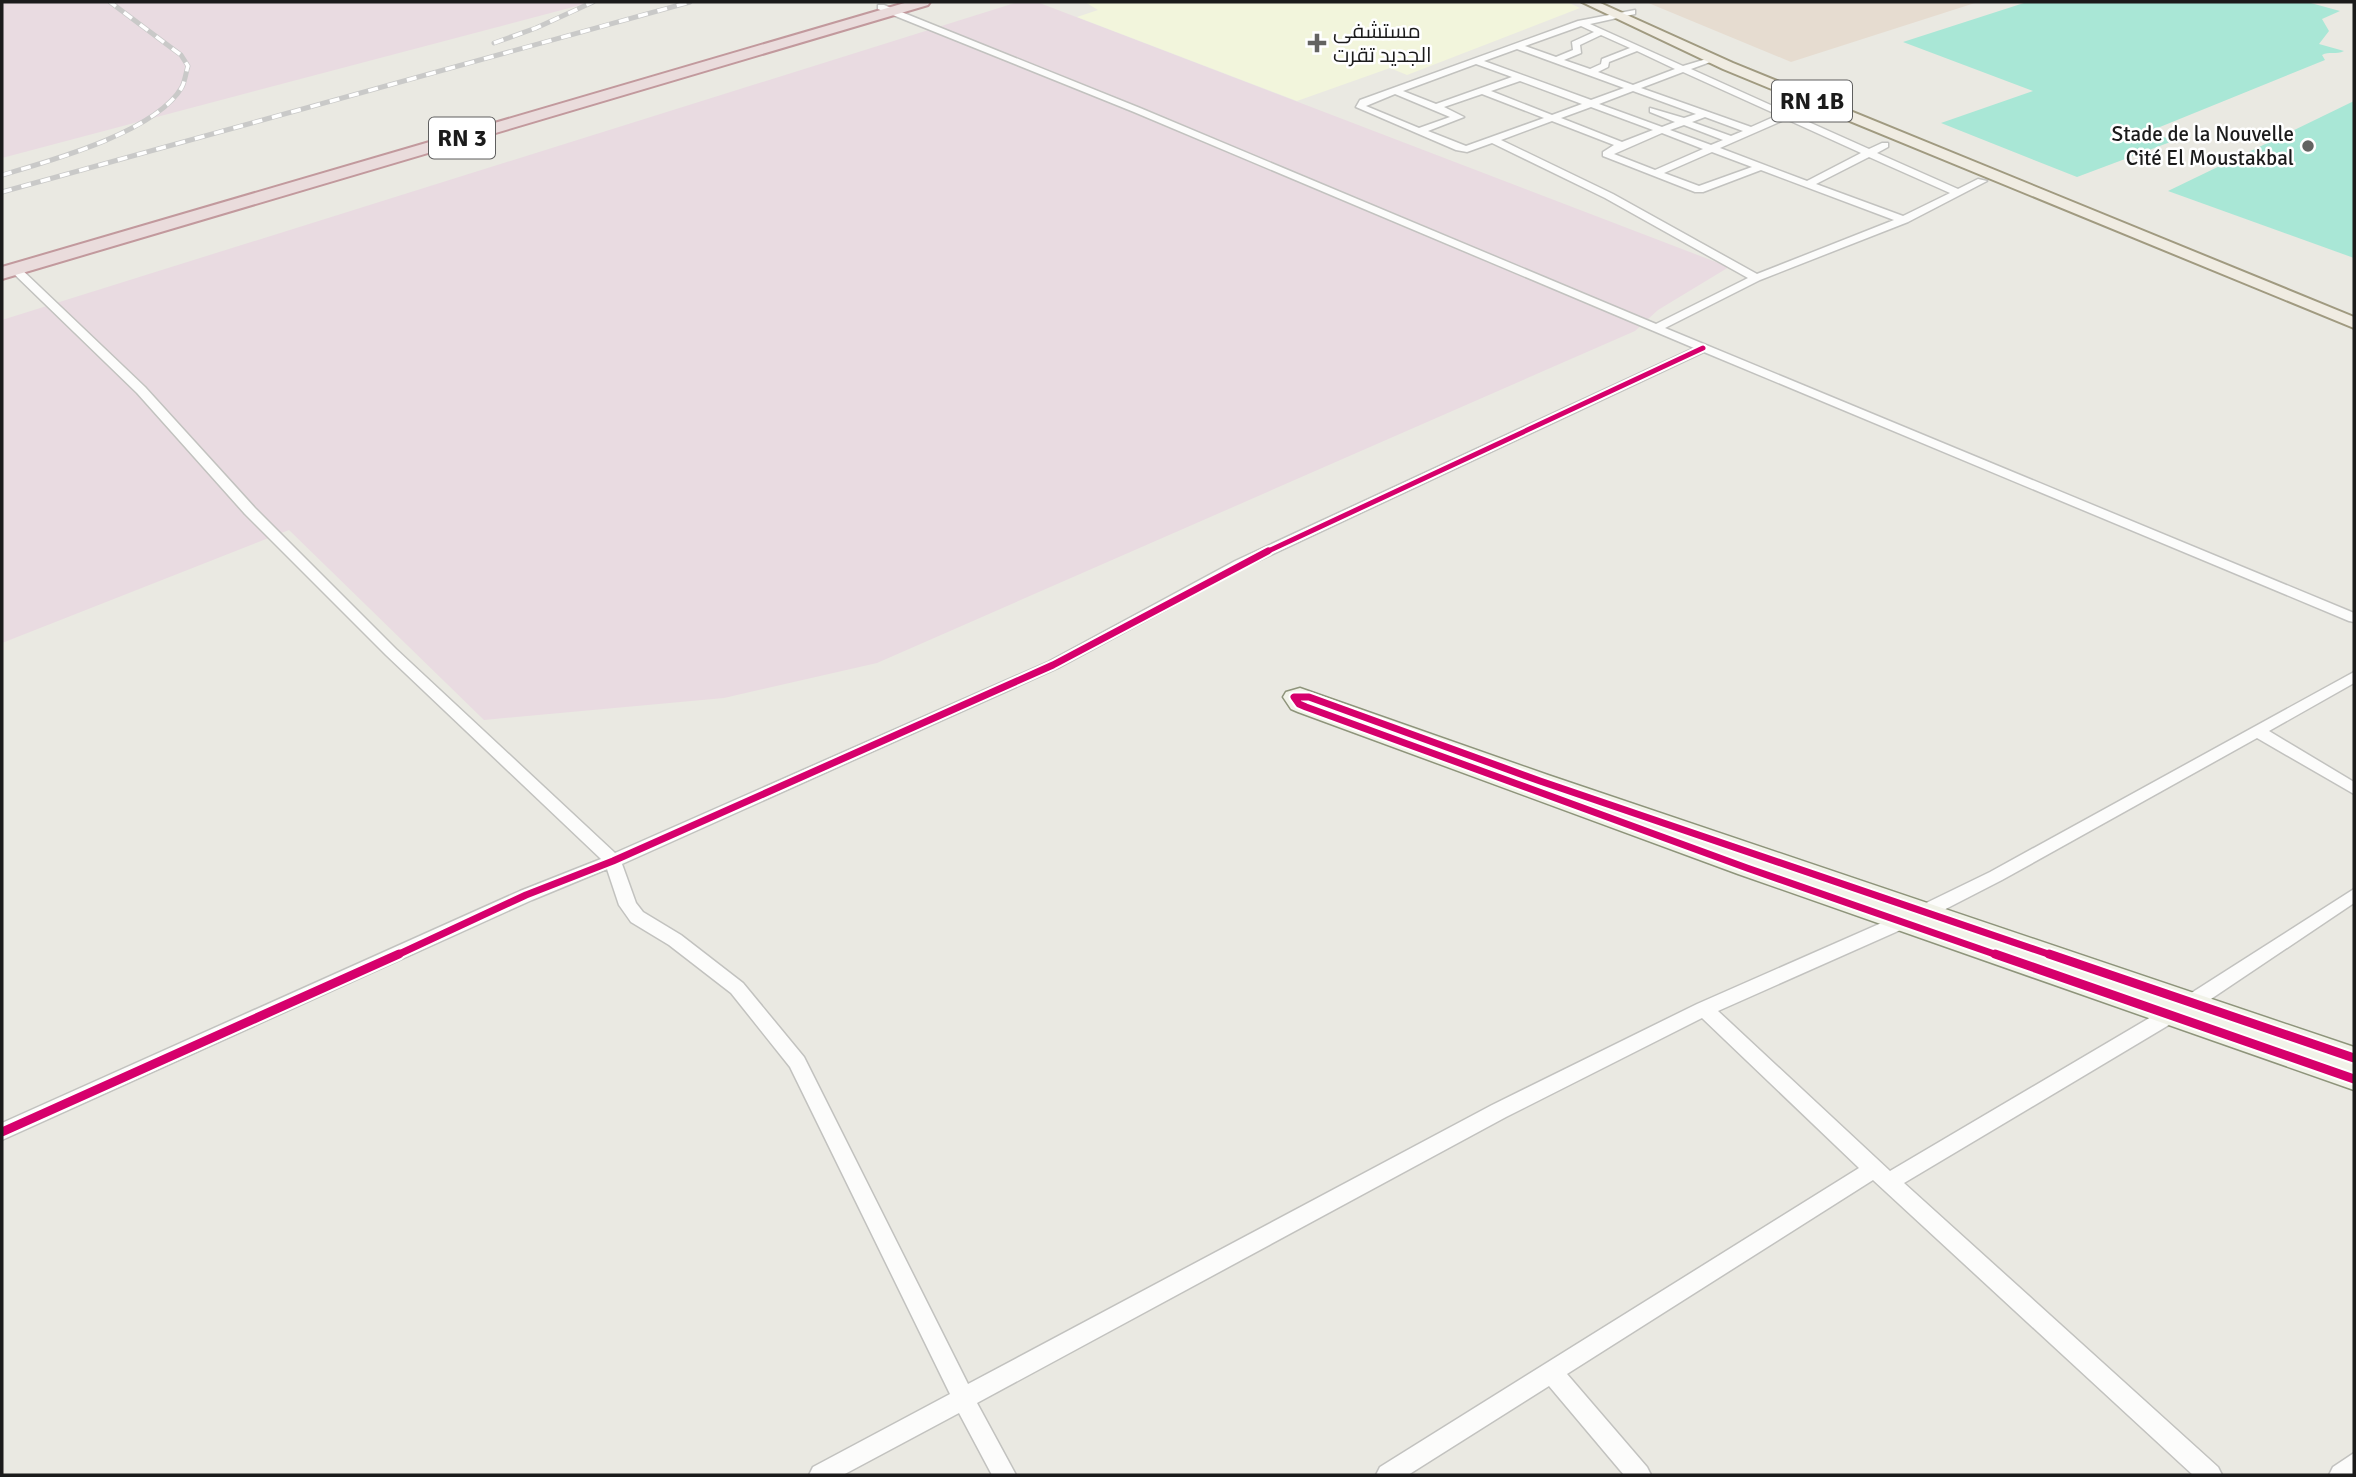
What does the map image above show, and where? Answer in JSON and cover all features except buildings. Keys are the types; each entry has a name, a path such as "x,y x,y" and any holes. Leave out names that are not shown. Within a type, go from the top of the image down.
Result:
{"highway":[{"name":"RN 3","path":"6,269 891,7 925,2"},
{"path":"923,22 919,12 925,2"}],"main road":[{"name":"RN 1B","path":"1587,2 1632,12 1716,52 2043,194"},
{"name":"RN 1B","path":"1612,8 1710,58 2354,323"},
{"name":"RN 1B","path":"2134,232 2354,317"}],"street":[{"path":"891,7 2354,618"},
{"path":"1612,8 1581,23 1363,102 1361,107 1463,149 1554,118 1710,58"},
{"path":"1581,23 1958,193"},
{"path":"1556,60 1578,51 1575,44 1602,32"},
{"path":"1517,46 1751,130"},
{"path":"1591,72 1605,65 1605,61 1638,48"},
{"path":"1476,61 1593,102 1904,220"},
{"path":"1436,107 1522,77"},
{"path":"1394,90 1459,117 1420,131"},
{"path":"1483,90 1622,145"},
{"path":"1654,174 1802,108"},
{"path":"1653,110 1730,139"},
{"path":"1706,113 1622,145 1606,154 1703,191 1763,166"},
{"path":"1493,140 1609,196 1756,278"},
{"path":"1810,183 1885,145"},
{"path":"1656,328 1756,278 1904,220 1982,181"},
{"path":"6,269 141,390 250,511 391,652 613,862 628,905 637,917 676,940 737,988 797,1062 964,1401 1004,1475"},
{"path":"2,1132 427,942 503,904 569,876 613,862 1054,665 1240,564 1703,348"},
{"path":"821,1475 964,1401 1499,1111 1704,1009 1759,987 1900,920 1926,911 2065,839 2354,677"},
{"path":"2354,1058 2181,1008 1900,920 1533,791 1306,707 1299,704 1294,697 1309,697 1540,782 1926,911 2181,1008 2354,1079"},
{"path":"2258,731 2354,789"},
{"path":"1388,1475 1551,1372 1881,1176 2181,1008 2354,895"},
{"path":"1704,1009 1881,1176 2210,1475"},
{"path":"1551,1372 1639,1475"},
{"path":"2341,1475 2354,1464"}],"shaded area":[{"path":"2,2 592,2 2,158"},
{"path":"1018,2 1037,2 1729,267 1658,310 1635,331 877,663 724,698 484,720 289,530 2,643 2,320"},
{"name":"مستشفى الجديد تقرت","path":"1085,2 1567,2 1580,8 1407,75 1390,68 1297,101 1077,17 1098,10"},
{"path":"1646,2 1978,2 1791,62"}],"green space":[{"path":"2027,2 2307,2 2340,11 2322,19 2329,31 2319,44 2344,51 2322,55 2325,60 2150,131 2173,141 2077,177 1941,123 2033,91 1903,42"},
{"name":"Stade de la Nouvelle Cité El Moustakbal","path":"2354,101 2354,258 2168,191"}],"railway":[{"path":"2,175 73,153 126,131 150,118 169,103 182,87 188,66 181,55 110,2"},
{"path":"494,43 536,28 593,2"},
{"path":"2,192 690,2"}],"cycle path":[{"path":"2,1132 526,895 613,861 1053,665 1240,564 1703,348"},
{"path":"2354,1058 1540,781 1309,697 1294,697 1299,704 1306,707 1747,868 2354,1079"}],"place":[{"name":"مستشفى الجديد تقرت","path":"1317,43"},
{"name":"Stade de la Nouvelle Cité El Moustakbal","path":"2308,146"}]}
